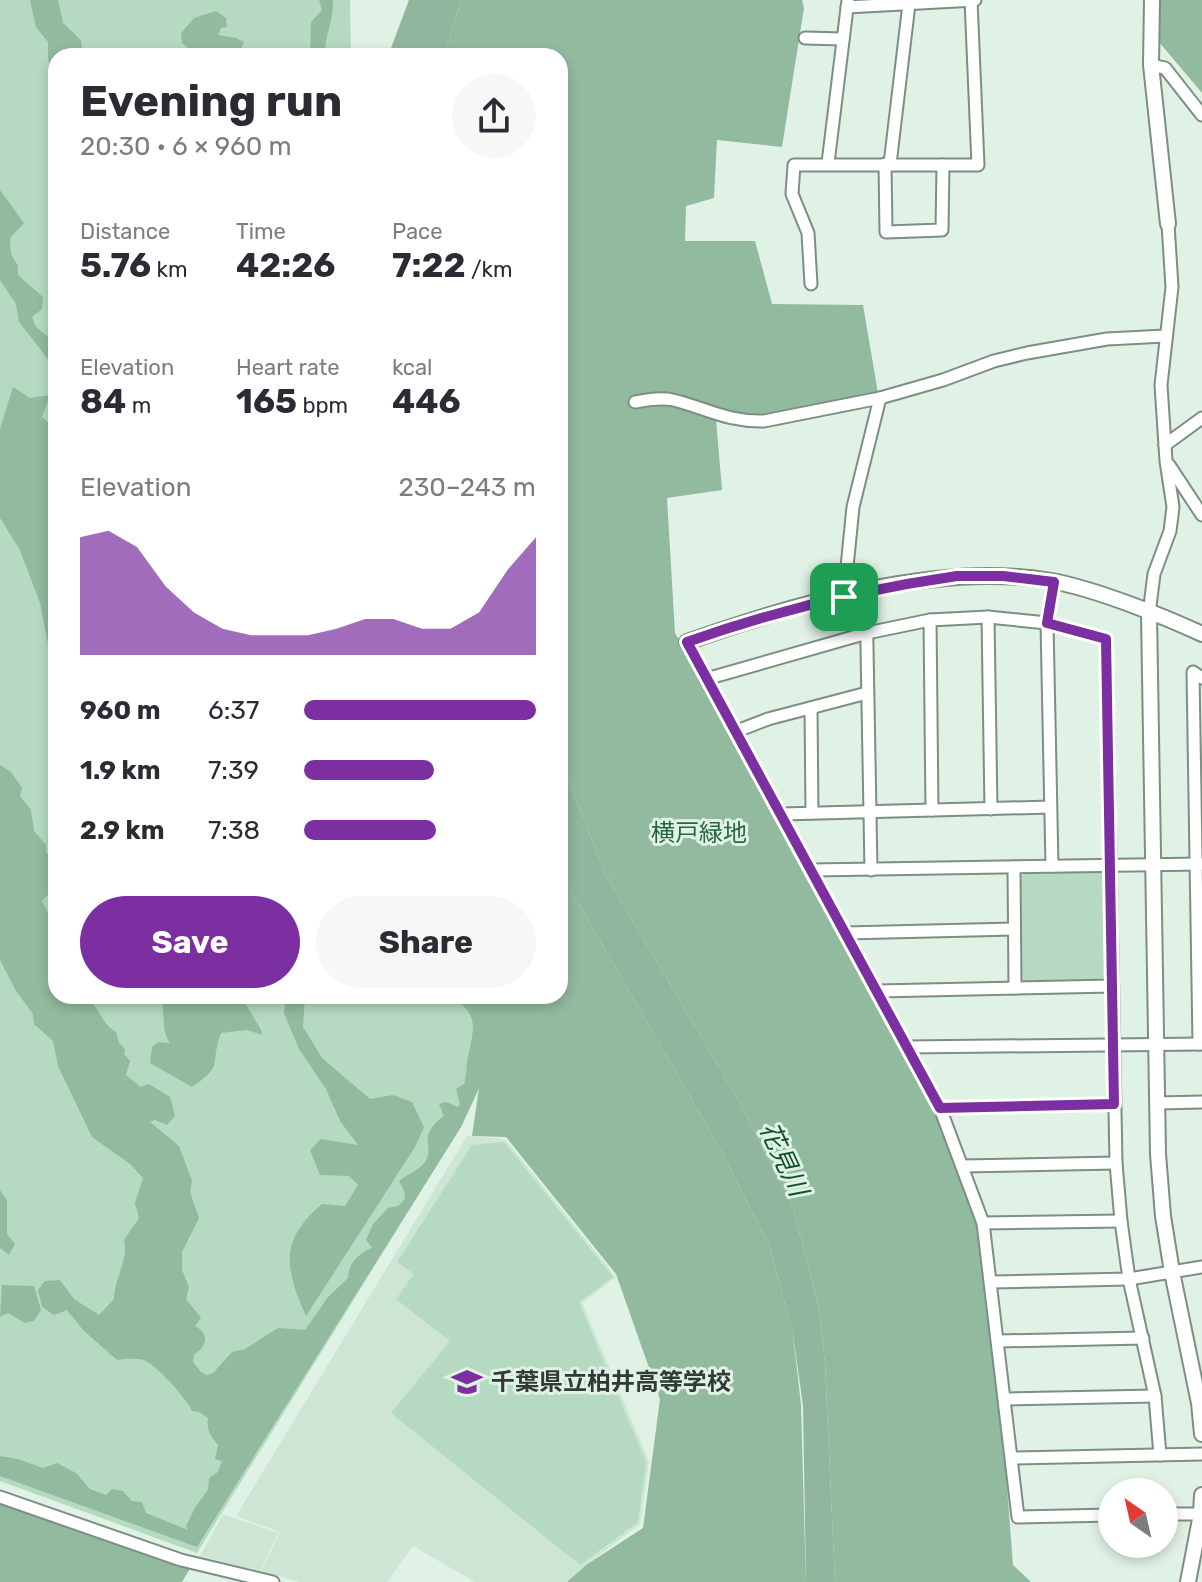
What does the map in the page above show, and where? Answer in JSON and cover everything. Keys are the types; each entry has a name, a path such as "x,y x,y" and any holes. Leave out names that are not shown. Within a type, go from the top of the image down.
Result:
{"street":[{"path":"811,284 808,233 792,194 794,165 978,165 973,0 847,4 828,163"},
{"path":"1152,0 1151,65 1172,287 1161,385 1166,461 1173,507 1170,531 1154,574 1149,614 1157,1103 1163,1216 1199,1403 1202,1434"},
{"path":"909,4 888,164 886,232 942,230 943,165"},
{"path":"805,38 843,39"},
{"path":"1151,65 1165,68 1202,115"},
{"path":"635,402 672,400 719,416 764,421 880,398 994,361 1107,339 1165,336"},
{"path":"844,597 853,507 880,398"},
{"path":"1165,445 1202,418"},
{"path":"1166,461 1202,515"},
{"path":"1098,1515 1018,1517 983,1223 962,1166 940,1108 687,642 735,625 844,597 957,576 1003,576 1054,582 1102,595 1202,634"},
{"path":"1052,866 1047,623 1054,582"},
{"path":"866,592 871,870"},
{"path":"988,617 991,809"},
{"path":"706,679 867,633 930,620 988,617 1047,623 1106,639 1116,1163 1129,1279 1155,1396 1160,1455"},
{"path":"930,620 932,810"},
{"path":"907,1047 1201,1044 1193,672 1202,678"},
{"path":"737,731 867,693"},
{"path":"811,708 812,813"},
{"path":"782,814 1050,807"},
{"path":"813,870 1199,864"},
{"path":"1014,867 1015,988"},
{"path":"845,933 1014,929"},
{"path":"878,991 1112,986"},
{"path":"1157,1103 1202,1102"},
{"path":"940,1108 1114,1104"},
{"path":"962,1166 1116,1163"},
{"path":"983,1223 1121,1221"},
{"path":"991,1282 1129,1279 1202,1267"},
{"path":"999,1341 1143,1338"},
{"path":"1005,1399 1155,1396"},
{"path":"1012,1458 1202,1454"},
{"path":"1188,1582 1202,1495"},
{"path":"0,1497 181,1560 273,1582"},
{"path":"1178,1514 1201,1514"}],"shaded area":[{"path":"0,0 350,0 351,48 48,48 48,1004 497,1004 513,1016 462,1125 197,1553 0,1481"},
{"path":"409,0 461,0 446,48 391,48"},
{"path":"568,779 605,874 740,1103 793,1208 818,1304 825,1364 835,1582 806,1582 803,1406 793,1334 769,1244 718,1145 568,885"},
{"path":"1103,872 1106,877 1109,979 1103,984 1027,985 1021,981 1019,877 1024,874"},
{"name":"千葉県立柏井高等学校","path":"467,1136 505,1139 616,1277 582,1303 649,1461 640,1524 567,1582 475,1582 413,1546 387,1582 300,1582 261,1571 280,1532 236,1516"},
{"path":"504,1142 613,1277 579,1302 646,1462 638,1522 580,1565 391,1413 450,1341 396,1299 414,1274 397,1262 472,1145"},
{"path":"223,1514 278,1533 260,1571 200,1556"}],"green space":[{"path":"30,0 58,0 63,23 81,40 82,48 48,48 48,42 36,27"},
{"path":"319,0 333,0 326,48 310,48 311,22 322,10"},
{"name":"横戸緑地","path":"461,0 802,0 804,8 782,147 717,140 714,198 686,206 685,241 755,241 772,304 863,305 878,393 787,419 716,419 722,490 667,498 675,633 714,698 893,1024 933,1107 978,1227 996,1345 1013,1565 1031,1582 835,1582 825,1364 818,1304 793,1208 740,1103 605,874 568,779 568,48 446,48"},
{"path":"1159,0 1202,0 1202,93 1159,42"},
{"path":"216,11 226,18 227,27 221,28 218,35 244,42 241,48 188,48 182,43 181,33 194,18"},
{"path":"0,190 24,223 10,238 11,254 18,266 18,275 43,297 42,309 32,317 36,327 48,337 48,359 19,322 16,304 0,280"},
{"path":"13,387 30,398 48,395 42,417 48,422 48,644 40,603 20,550 0,518 0,429"},
{"path":"0,765 11,772 22,788 20,796 31,810 34,831 46,845 48,854 48,895 42,901 48,913 48,1004 93,1004 116,1032 119,1043 125,1049 124,1054 130,1061 126,1075 141,1087 149,1084 170,1097 175,1116 167,1125 155,1120 150,1122 179,1146 192,1181 190,1192 199,1218 182,1252 182,1270 189,1287 186,1299 201,1318 195,1326 205,1336 204,1344 194,1355 193,1362 207,1375 213,1373 232,1352 245,1349 278,1328 305,1330 328,1297 348,1278 355,1259 372,1248 366,1240 373,1224 388,1208 398,1206 405,1199 399,1181 420,1167 428,1156 430,1130 444,1116 439,1104 446,1102 458,1107 460,1104 456,1089 464,1084 473,1023 461,1004 568,1004 568,885 718,1145 769,1244 793,1334 801,1405 806,1582 567,1582 586,1565 643,1528 660,1399 616,1274 506,1137 472,1136 479,1088 461,1127 197,1547 0,1476 0,1456 43,1468 57,1463 76,1473 90,1489 106,1495 112,1489 123,1491 132,1501 142,1502 146,1513 188,1530 186,1526 196,1506 208,1490 209,1478 218,1472 222,1461 215,1459 218,1445 208,1429 208,1418 192,1411 155,1367 140,1359 117,1360 83,1330 67,1310 54,1315 42,1307 38,1290 45,1281 60,1280 74,1299 99,1315 114,1299 125,1255 124,1240 139,1218 135,1203 143,1178 130,1164 92,1137 58,1066 53,1041 34,1024 33,1014 16,991 0,960"},
{"path":"162,1004 246,1004 262,1035 247,1030 221,1033 213,1069 192,1087 150,1063 152,1047 158,1042 170,1043 165,1031"},
{"path":"285,1004 304,1004 303,1027 322,1058 370,1099 393,1095 412,1102 424,1127 415,1147 306,1316 290,1269 290,1256 298,1230 322,1204 345,1206 358,1185 349,1176 320,1175 310,1150 321,1139 358,1145 340,1121 326,1089 299,1049 284,1013"},
{"path":"0,1190 7,1200 7,1234 15,1244 9,1255 0,1248"},
{"path":"2,1285 34,1286 41,1310 34,1321 25,1323 8,1313 0,1317"},
{"path":"0,1504 173,1564 191,1567 182,1582 0,1582"}],"place":[{"name":"千葉県立柏井高等学校","path":"467,1382"}],"route":[{"path":"957,576 1003,576 1054,582 1047,623 1106,639 1114,1104 940,1108 687,642 735,625 844,597 957,576"}],"water label":[{"name":"花見川","path":"784,1159"}]}
